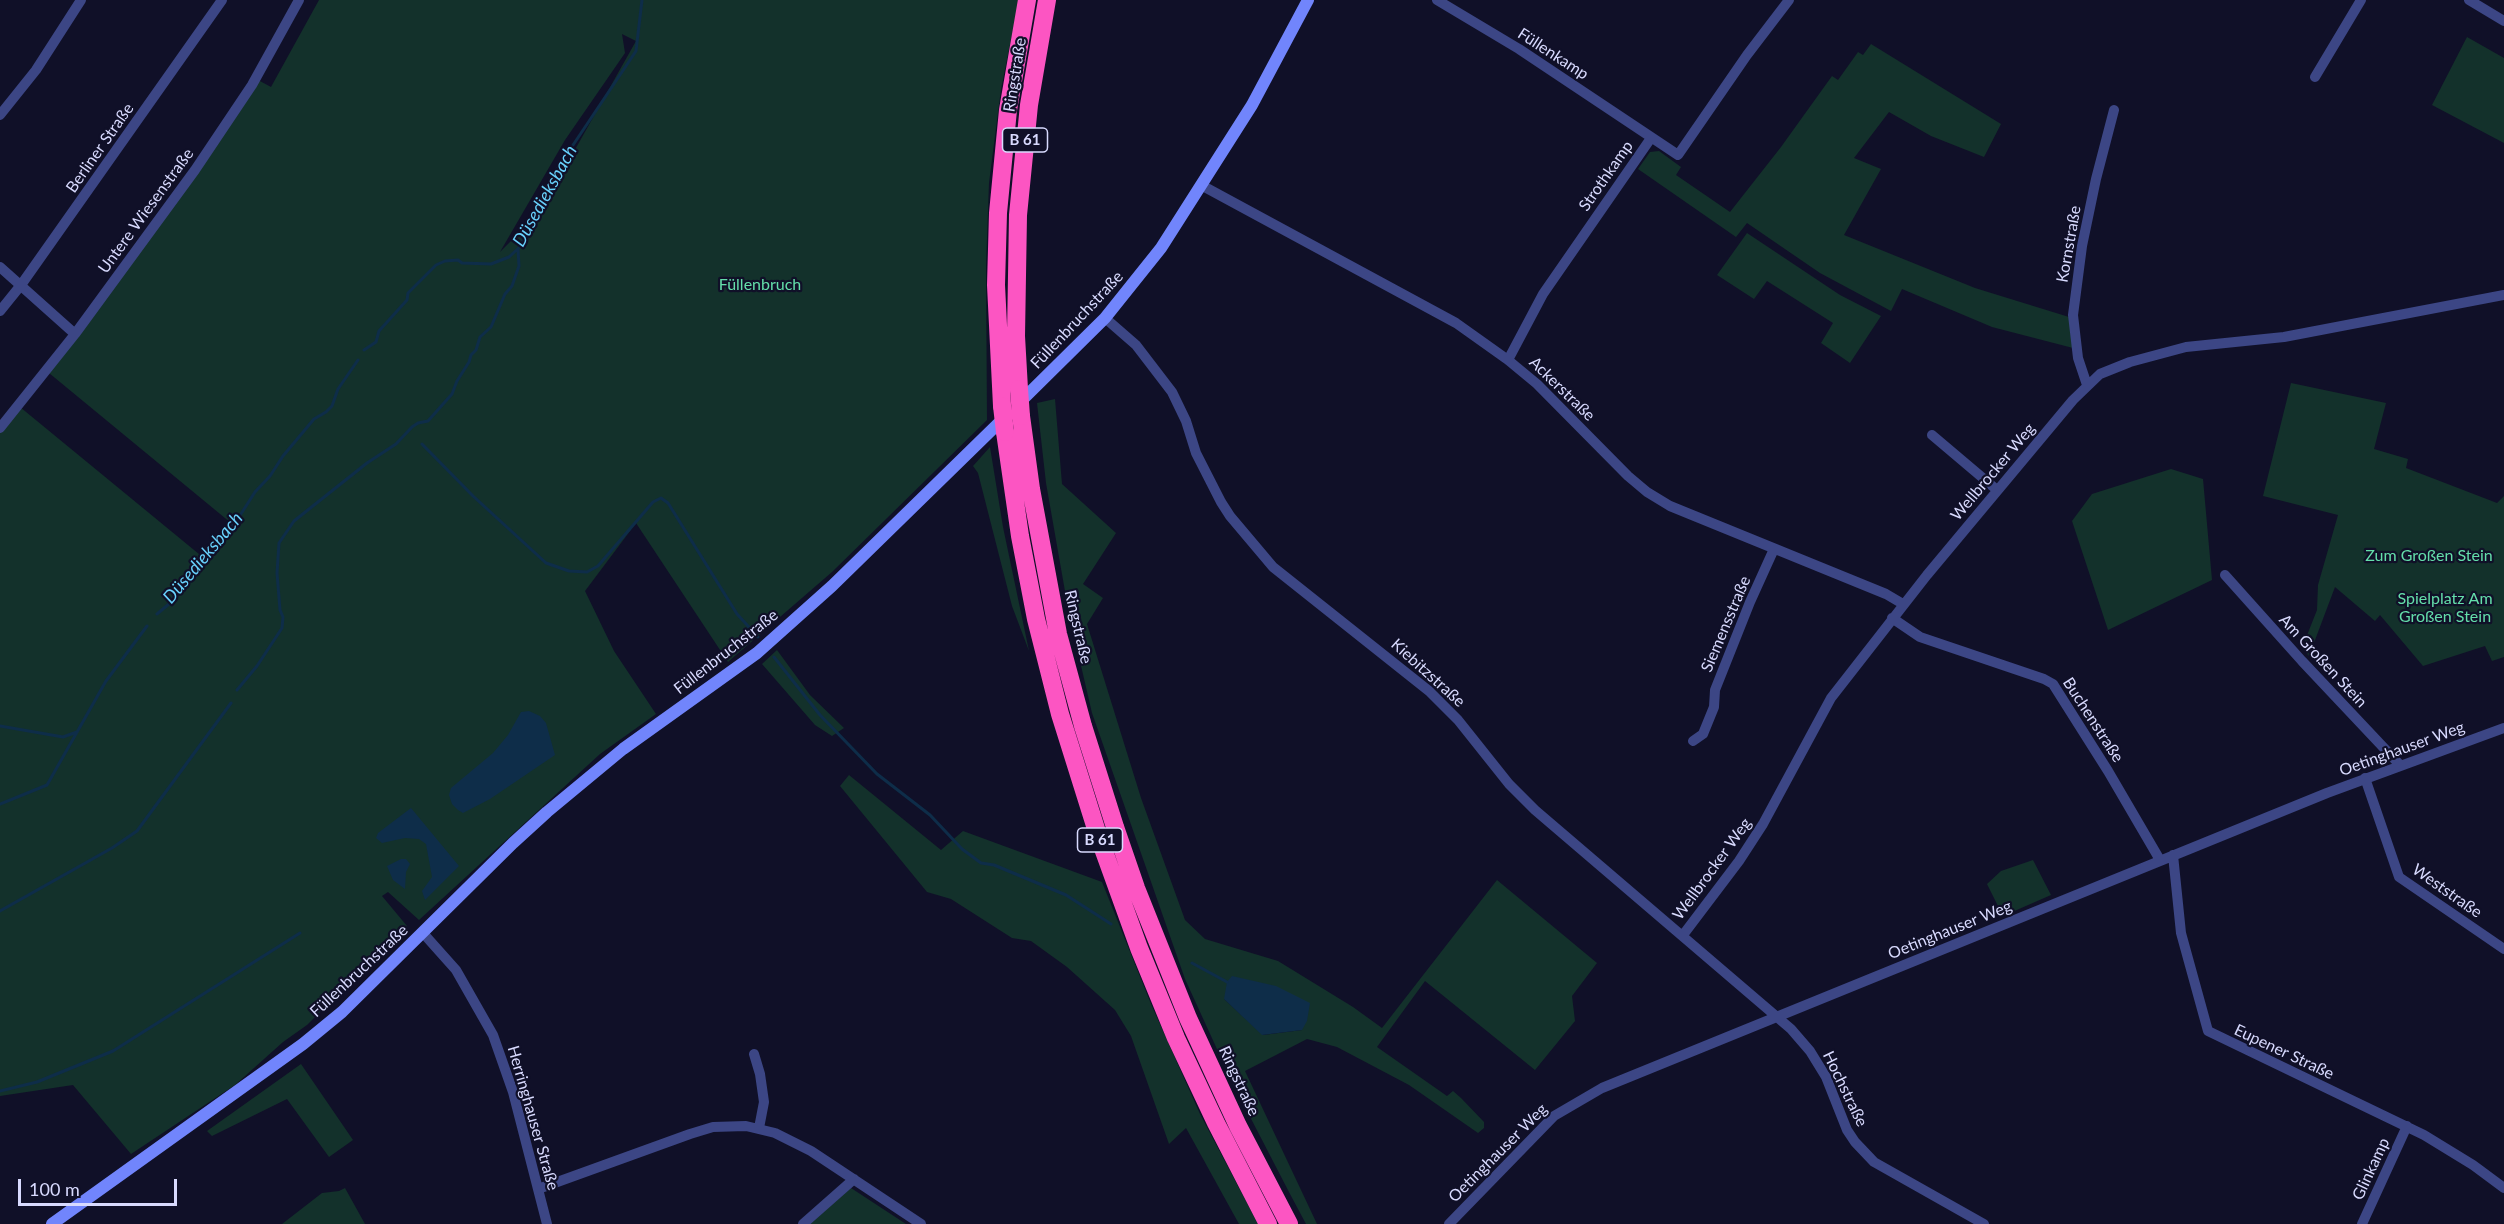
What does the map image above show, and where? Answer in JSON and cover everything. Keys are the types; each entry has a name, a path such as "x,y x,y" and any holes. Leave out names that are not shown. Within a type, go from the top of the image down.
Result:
{"highway":[{"name":"Ringstraße","path":"1027,0 1008,110 998,213 996,285 1005,432 1018,526 1036,619 1060,714 1097,832 1139,948 1176,1038 1225,1142 1268,1224"},
{"name":"Ringstraße","path":"1047,0 1029,105 1018,214 1016,336 1021,416 1036,520 1058,634 1083,726 1136,888 1188,1018 1238,1126 1289,1224"}],"street":[{"path":"0,115 36,70 81,0"},
{"name":"Berliner Straße","path":"0,311 21,285 222,0"},
{"name":"Untere Wiesenstraße","path":"0,428 75,334 195,170 252,85 299,0"},
{"name":"Füllenbruchstraße","path":"52,1224 303,1044 342,1012 513,843 587,777 742,665 832,586 1106,318 1161,249 1268,78 1308,0"},
{"name":"Füllenkamp","path":"1437,0 1547,67 1651,138"},
{"name":"Strothkamp","path":"1508,360 1543,294 1651,138 1674,154 1681,153 1747,55 1790,0"},
{"path":"2315,77 2360,0"},
{"path":"2472,1 2504,21"},
{"name":"Kornstraße","path":"2087,385 2078,358 2073,315 2082,246 2114,110"},
{"name":"Ackerstraße","path":"1201,185 1456,323 1537,384 1628,476 1647,492 1670,506 1886,594 1903,604"},
{"path":"0,267 75,334"},
{"name":"Wellbrocker Weg","path":"1683,935 1739,861 1763,824 1831,698 1903,604 2087,385 2111,369 2186,347 2284,337 2504,295"},
{"name":"Kiebitzstraße","path":"1106,318 1136,345 1167,384 1186,421 1203,468 1221,502 1230,516 1274,567 1429,691 1458,720 1509,784 1535,810 1778,1016"},
{"path":"1932,435 1997,490"},
{"name":"Siemensstraße","path":"1693,741 1703,734 1714,707 1715,690 1774,549"},
{"name":"Am Großen Stein","path":"2225,575 2400,765"},
{"name":"Buchenstraße","path":"1892,618 1920,637 2053,684 2108,771 2160,860"},
{"name":"Oetinghauser Weg","path":"1449,1224 1554,1116 1574,1102 1602,1088 2366,778 2504,729"},
{"name":"Weststraße","path":"2366,778 2399,877 2504,949"},
{"name":"Eupener Straße","path":"2173,855 2181,933 2208,1031 2407,1126 2473,1165 2504,1188"},
{"name":"Herringhauser Straße","path":"423,933 456,970 481,1010 493,1035 513,1092 547,1224"},
{"name":"Hochstraße","path":"1778,1016 1810,1050 1826,1077 1847,1130 1866,1155 1885,1169 1984,1224"},
{"path":"754,1054 764,1096 759,1128"},
{"path":"538,1189 712,1127 731,1125 759,1128 788,1139 854,1179 921,1224"},
{"name":"Glinkamp","path":"2362,1224 2407,1126"},
{"path":"803,1224 854,1179"}],"green space":[{"name":"Füllenbruch","path":"319,0 1019,0 1001,89 989,183 986,266 987,420 832,572 728,662 636,523 585,591 614,651 656,714 600,754 419,920 388,892 382,896 407,926 307,1025 283,1042 235,1085 131,1154 73,1085 0,1096 0,431 20,407 205,559 231,523 49,373 258,80 271,87","holes":["622,34 636,41 540,212 500,252 565,140 625,53"]},
{"path":"2467,37 2504,58 2504,143 2432,105"},
{"path":"1871,44 2001,124 1984,157 1931,136 1889,112 1854,158 1881,169 1844,235 1975,288 2069,317 2073,348 1992,327 1902,289 1891,311 1820,273 1747,223 1736,237 1638,169 1650,152 1659,151 1681,167 1676,175 1730,212 1832,76 1838,80 1858,52 1863,55"},
{"path":"1747,233 1840,295 1881,316 1850,363 1821,343 1833,323 1767,281 1754,299 1717,275"},
{"name":"Zum Großen Stein","path":"2291,383 2386,403 2374,449 2408,459 2406,468 2497,503 2504,496 2504,657 2492,661 2485,646 2423,666 2380,615 2375,621 2335,587 2309,656 2302,648 2317,610 2318,585 2338,515 2263,496"},
{"path":"1055,399 1062,484 1116,533 1083,584 1103,598 1087,624 1141,798 1185,920 1205,939 1278,961 1353,1007 1382,1028 1497,880 1597,963 1572,996 1575,1021 1535,1070 1425,981 1377,1047 1447,1096 1453,1091 1484,1122 1484,1128 1478,1133 1409,1085 1337,1047 1307,1039 1245,1071 1317,1224 1306,1224 1232,1082 1185,979 1092,713 1069,614 1046,483 1037,403","holes":["1224,999 1302,1030 1263,1035"]},
{"path":"990,447 1003,527 1029,651 1012,606 978,473 973,466"},
{"path":"2171,469 2203,479 2212,580 2108,630 2072,521 2092,494"},
{"path":"777,650 810,695 844,728 832,736 815,725 762,664"},
{"path":"849,775 941,850 963,831 1102,882 1151,1004 1200,1114 1258,1224 1239,1224 1186,1128 1169,1144 1131,1036 1115,1010 1067,967 1031,941 1012,938 951,899 927,892 840,786"},
{"path":"2033,860 2051,895 2003,916 1987,884 2001,871"},
{"path":"301,1064 353,1140 329,1157 287,1099 212,1136 207,1131"},
{"path":"345,1188 365,1224 282,1224 322,1193"},
{"path":"851,1188 906,1224 810,1224"}],"water":[{"path":"529,711 540,716 546,723 555,755 490,799 463,813 458,810 452,804 449,795 451,788 493,753 508,735 521,712"},
{"path":"411,808 459,866 425,900 422,891 432,877 426,844 419,839 405,838 382,843 376,838 378,833"},
{"path":"406,859 410,864 406,872 405,889 393,880 387,866"},
{"path":"1232,976 1276,986 1310,1003 1307,1021 1302,1030 1262,1035 1224,999 1227,982"}],"waterway":[{"name":"Düsedieksbach","path":"364,350 376,342 379,331 407,300 408,293 436,265 445,261 458,260 462,263 491,264 509,257 523,244 523,235 548,191 548,186 557,169 636,51 642,0"},
{"path":"237,690 257,666 282,628 283,617 280,610 277,573 279,543 294,521 367,463 396,444 412,427 428,421 452,394 471,355 476,350 480,337 491,327 505,294 512,286 519,266 518,250"},
{"name":"Düsedieksbach","path":"157,614 169,604 194,567 203,561 239,517 255,492 314,419 332,406 338,389 358,360"},
{"path":"422,444 473,496 546,563 569,571 587,572 598,566 653,502 661,498 668,503 737,614 758,637"},
{"name":"Düsedieksbach","path":"0,804 47,785 106,681 147,626"},
{"path":"774,657 820,715 877,774 930,815 962,849 981,863 994,865 1066,895 1111,924"},
{"path":"0,911 112,848 137,831 231,703"},
{"path":"0,726 63,737 77,732"},
{"path":"0,1091 37,1082 113,1051 300,933"},
{"path":"1192,963 1227,982"}],"park label":[{"name":"Spielplatz Am Großen Stein","path":"2445,608"}]}
